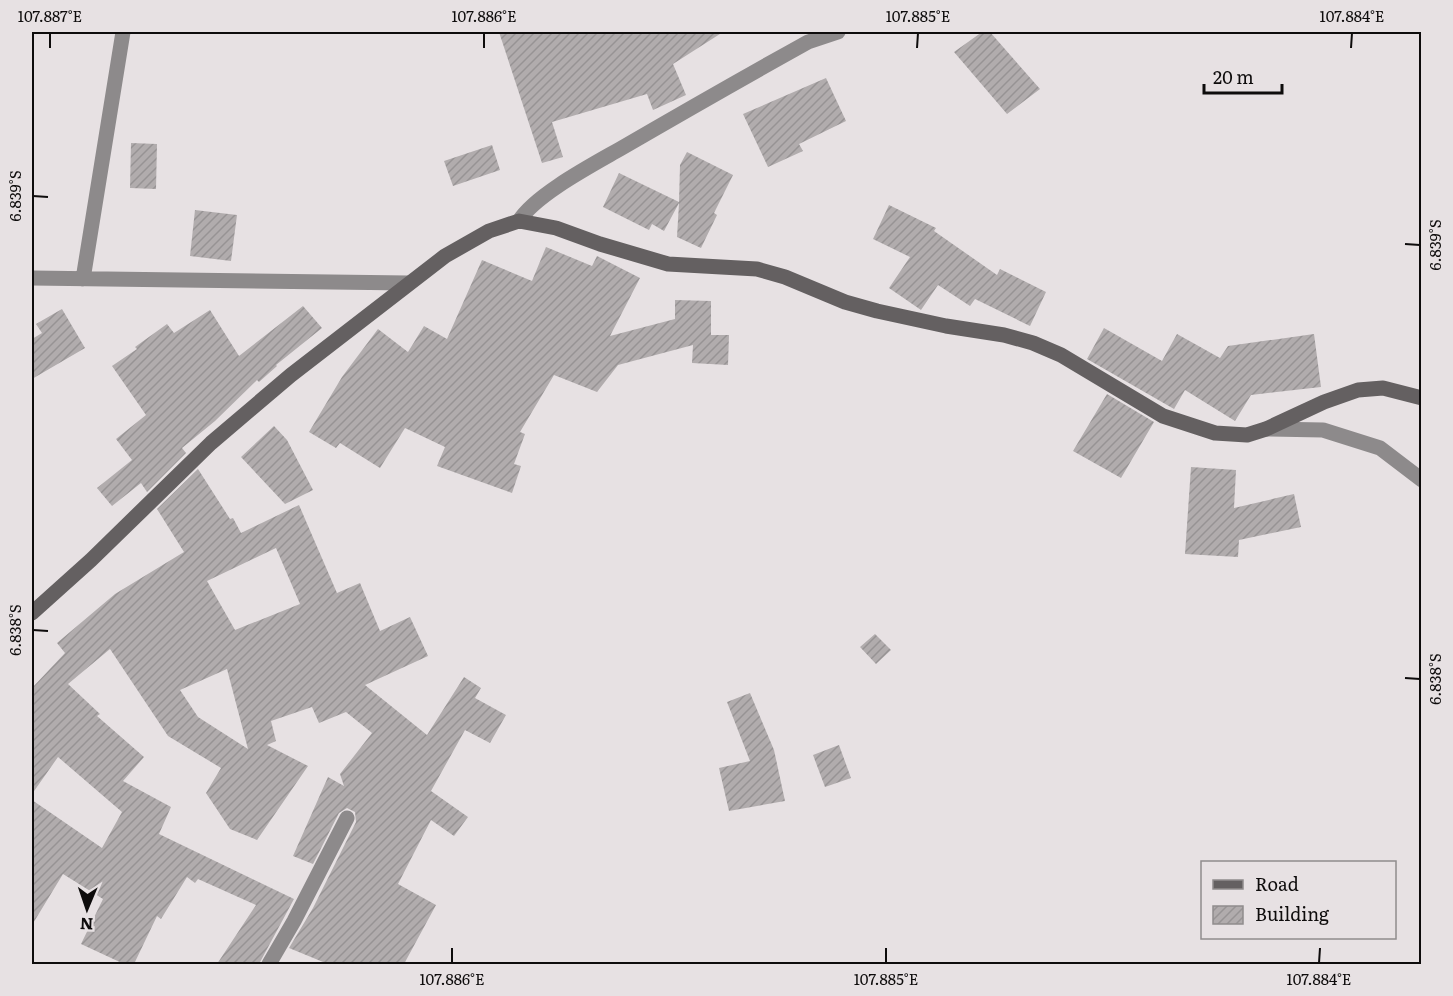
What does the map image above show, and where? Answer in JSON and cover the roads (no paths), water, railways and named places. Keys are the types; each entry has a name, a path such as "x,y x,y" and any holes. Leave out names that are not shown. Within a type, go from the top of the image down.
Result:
{"main road":[{"path":"32,613 91,560 211,443 291,375 445,256 489,231 519,221 556,228 668,264 757,269 784,277 845,302 877,311 945,326 1004,335 1033,343 1061,356 1163,416 1215,433 1247,435 1358,390 1383,388 1422,398"}],"street":[{"path":"83,279 123,32"},
{"path":"519,221 525,210 535,202 590,166 808,42 838,32"},
{"path":"32,278 408,283"},
{"path":"1266,429 1323,430 1380,448 1422,480"},
{"path":"269,964 348,818"}]}
